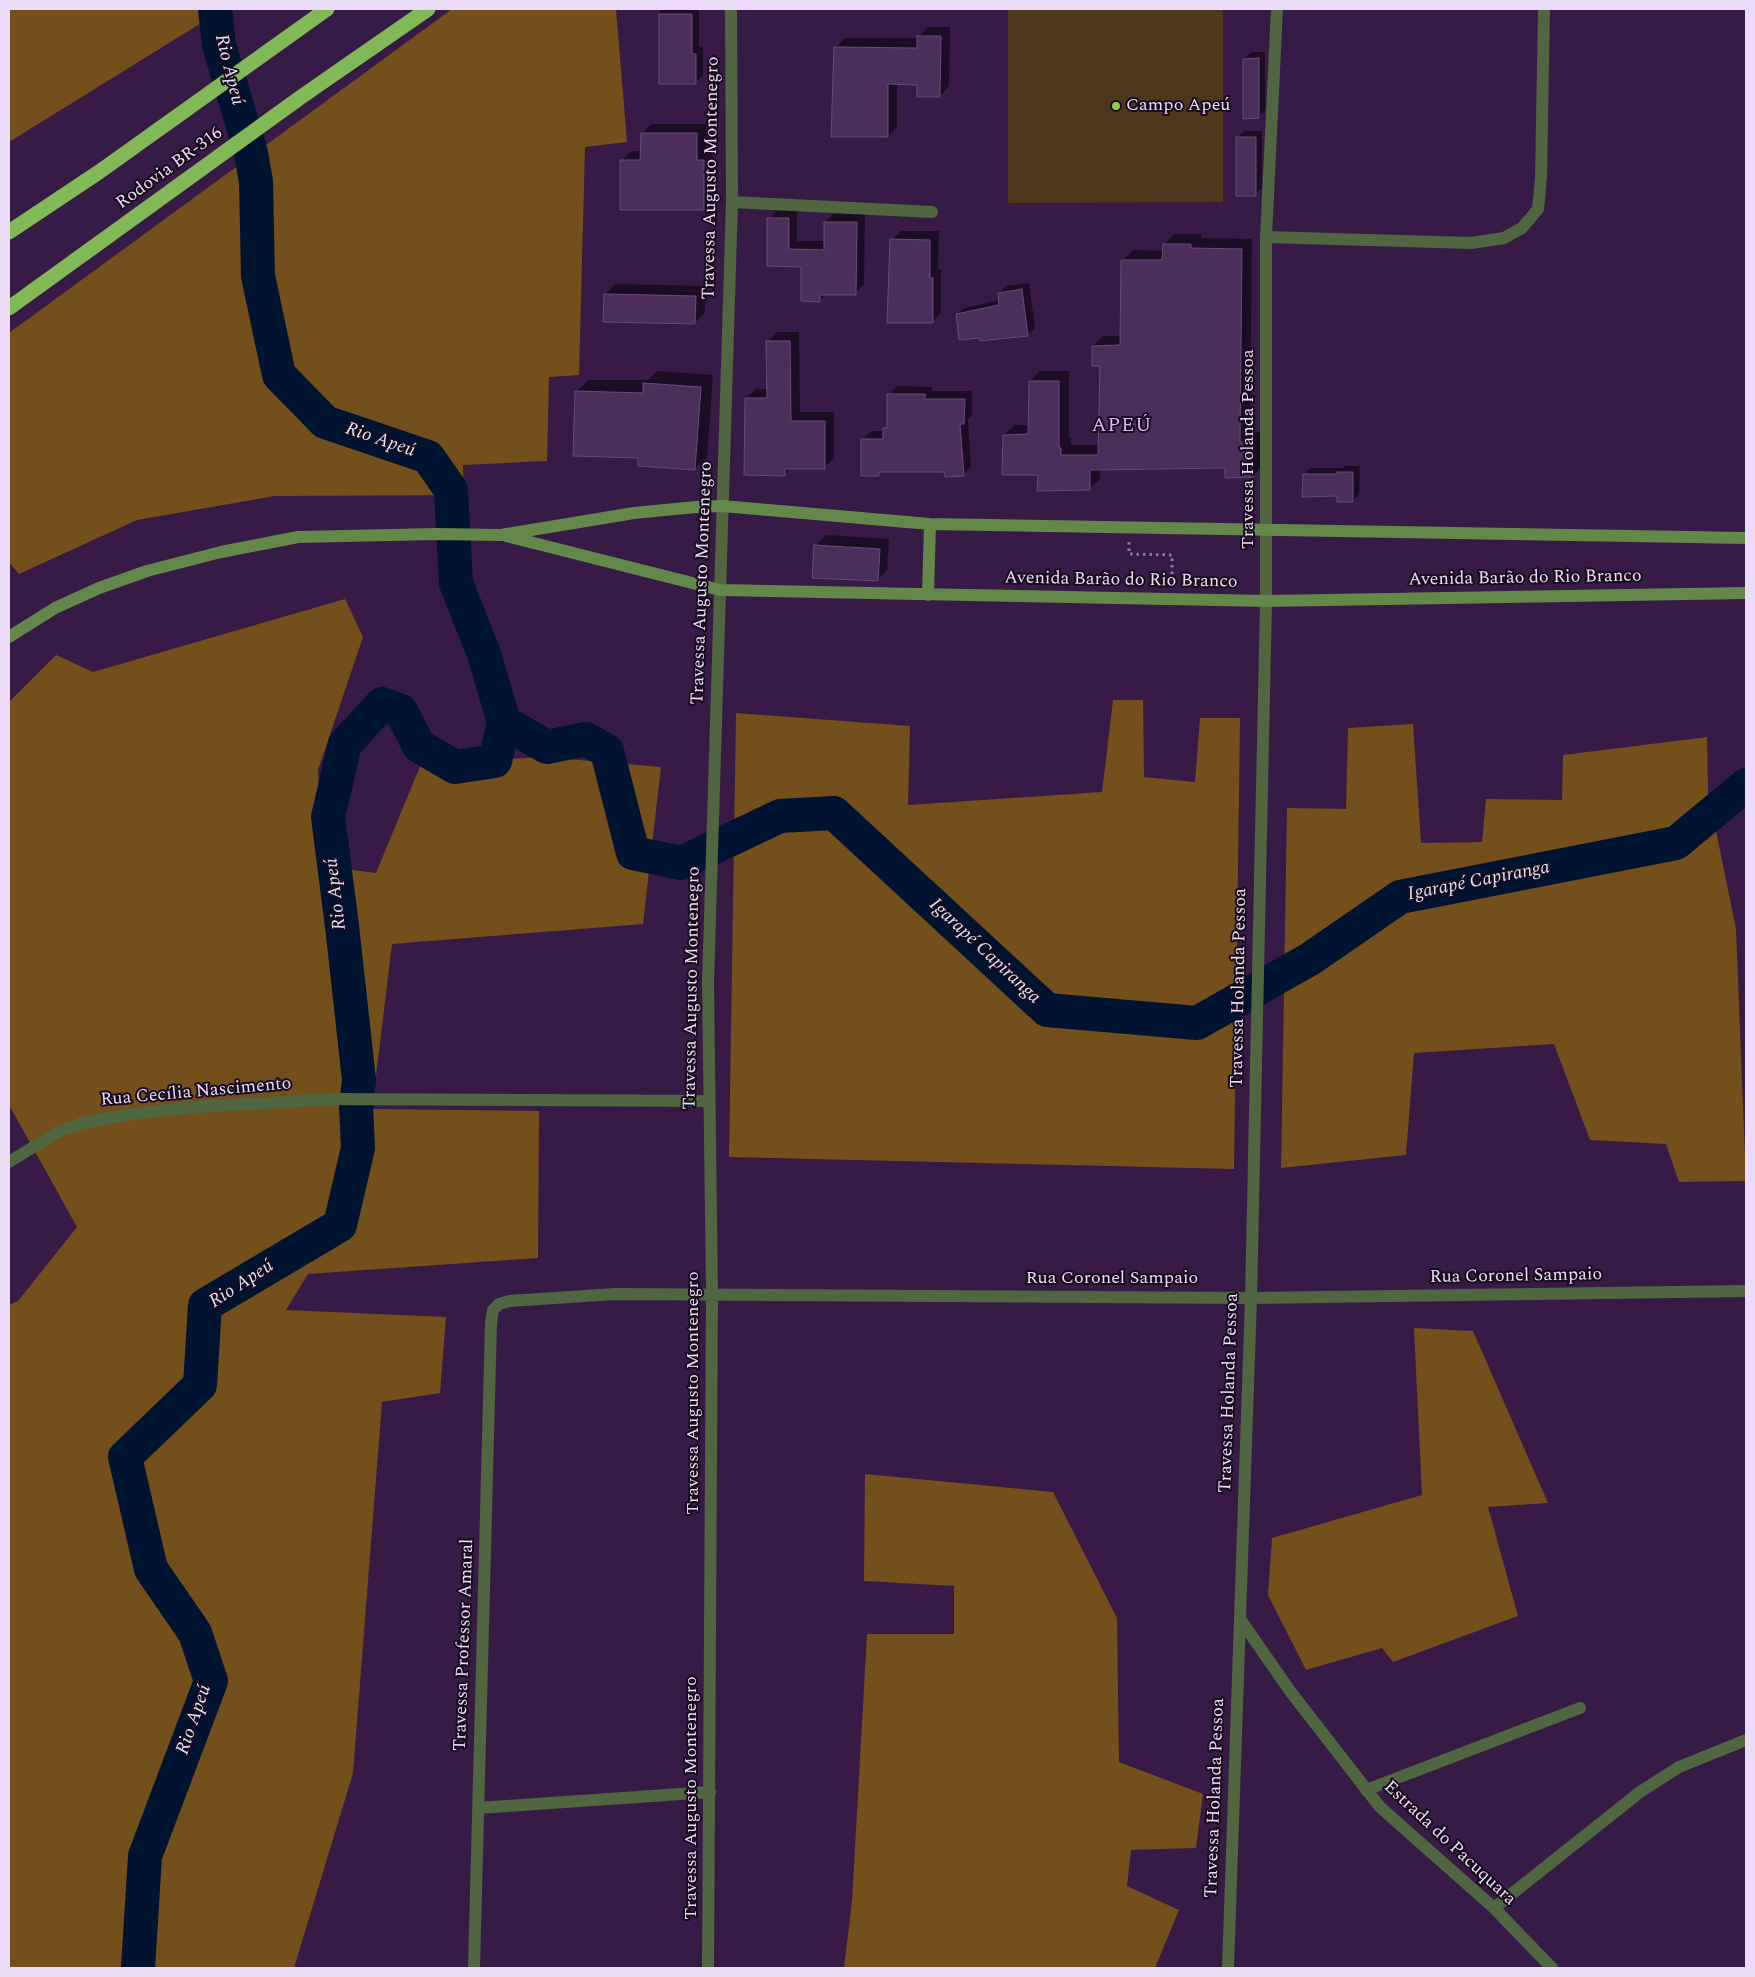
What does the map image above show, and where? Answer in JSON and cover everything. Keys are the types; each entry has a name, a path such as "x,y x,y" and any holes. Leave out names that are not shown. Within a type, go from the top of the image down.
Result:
{"highway":[{"path":"9,232 100,172 327,9"},
{"name":"Rodovia BR-316","path":"9,308 301,97 428,9"}],"main road":[{"name":"Avenida Barão do Rio Branco","path":"501,535 634,513 722,506 930,524 1746,538"},
{"path":"928,595 930,524"},
{"name":"Avenida Barão do Rio Branco","path":"9,637 55,608 100,588 148,571 220,552 298,537 437,534 501,535 720,590 1266,601 1746,592"}],"street":[{"name":"Travessa Augusto Montenegro","path":"708,1968 712,1294 708,982 732,202 731,9"},
{"name":"Travessa Holanda Pessoa","path":"1228,1968 1251,1298 1266,601 1266,238 1277,9"},
{"path":"1266,238 1471,243 1504,238 1522,228 1538,209 1541,178 1544,9"},
{"path":"732,202 932,212"},
{"name":"Rua Cecília Nascimento","path":"9,1162 56,1133 82,1123 103,1118 194,1107 337,1098 709,1100"},
{"name":"Rua Coronel Sampaio","path":"491,1323 494,1310 499,1304 509,1301 615,1294 1251,1298 1746,1291"},
{"name":"Travessa Professor Amaral","path":"474,1968 491,1323"},
{"name":"Estrada do Pacuquara","path":"1240,1619 1290,1691 1380,1807 1494,1908 1552,1968"},
{"path":"1366,1790 1580,1708"},
{"path":"1494,1908 1640,1792 1679,1767 1746,1740"},
{"path":"478,1808 710,1792"}],"path":[{"path":"1129,527 1129,554 1172,555 1172,599"}],"shaded area":[{"path":"9,9 224,9 9,142"},
{"path":"452,9 616,9 627,142 585,147 579,375 549,377 547,461 463,465 464,495 275,496 137,520 19,574 9,562 9,333"},
{"name":"Campo Apeú","path":"1008,9 1223,9 1223,202 1008,203"},
{"path":"345,599 363,637 318,770 323,866 376,873 421,764 544,757 661,767 643,924 392,944 372,1109 539,1111 538,1258 308,1274 286,1310 446,1317 440,1393 382,1402 353,1773 294,1968 9,1968 9,1305 18,1301 77,1227 9,1105 9,702 56,655 93,672"},
{"path":"1113,700 1143,700 1144,777 1195,782 1200,718 1240,718 1234,1169 729,1157 736,713 910,726 908,805 1102,792"},
{"path":"1413,724 1421,843 1482,842 1486,799 1562,800 1563,755 1707,737 1708,792 1736,929 1746,1181 1679,1182 1666,1144 1590,1140 1554,1044 1414,1053 1406,1155 1281,1168 1287,808 1346,809 1348,728"},
{"path":"1414,1328 1473,1331 1548,1503 1488,1507 1518,1616 1393,1662 1382,1648 1306,1670 1268,1595 1272,1538 1422,1495"},
{"path":"865,1474 1053,1492 1117,1618 1119,1762 1203,1794 1196,1848 1131,1850 1127,1886 1179,1910 1155,1968 844,1968 852,1901 867,1634 954,1634 954,1586 864,1581"}],"building":[{"path":"659,14 692,14 692,54 696,54 696,84 659,84"},
{"path":"917,36 941,36 940,97 917,97 917,85 888,84 888,137 831,137 834,47 917,48"},
{"path":"1259,58 1259,118 1243,119 1243,59"},
{"path":"641,133 697,133 697,160 704,160 704,210 620,210 620,160 640,160"},
{"path":"1236,137 1256,137 1256,196 1236,196"},
{"path":"767,218 789,218 789,249 824,250 824,222 857,222 856,295 820,295 820,302 801,301 801,267 767,266"},
{"path":"890,239 930,240 930,278 933,278 933,323 887,323"},
{"path":"1163,244 1191,244 1191,248 1242,249 1240,442 1252,442 1254,477 1225,478 1225,468 1090,470 1090,490 1037,491 1038,475 1002,475 1003,435 1028,434 1029,381 1059,381 1059,448 1061,448 1061,455 1098,455 1100,366 1092,366 1092,346 1120,345 1121,260 1162,260"},
{"path":"1022,289 1028,336 980,341 980,338 959,340 956,314 999,305 998,293"},
{"path":"604,294 696,296 695,324 603,322"},
{"path":"766,341 790,341 791,421 825,421 825,469 785,469 785,476 744,475 745,398 767,398"},
{"path":"643,383 701,387 695,470 638,466 638,458 573,456 575,391 643,393"},
{"path":"887,394 925,394 925,399 965,399 964,424 960,424 964,476 945,477 944,472 879,472 879,476 861,476 861,439 883,439 883,428 887,428"},
{"path":"1337,472 1353,472 1353,502 1337,502 1337,496 1302,497 1303,474 1337,474"},
{"path":"814,545 880,549 878,581 812,578"}],"waterway":[{"name":"Rio Apeú","path":"138,1968 145,1856 211,1681 195,1633 151,1569 125,1457 200,1385 205,1305 340,1225 358,1148 356,1106 359,1080 328,817 345,744 382,704 401,711 419,746 455,767 495,761 504,722 484,654 456,583 451,490 428,457 325,422 279,375 258,276 256,182 251,153 219,45 215,9"},
{"name":"Igarapé Capiranga","path":"504,722 547,747 586,739 607,751 633,853 681,863 780,816 834,813 1047,1010 1197,1023 1310,959 1400,897 1676,843 1746,785"}],"place":[{"name":"Campo Apeú","path":"1116,106"}],"district":[{"name":"APEÚ","path":"1122,427"}]}
